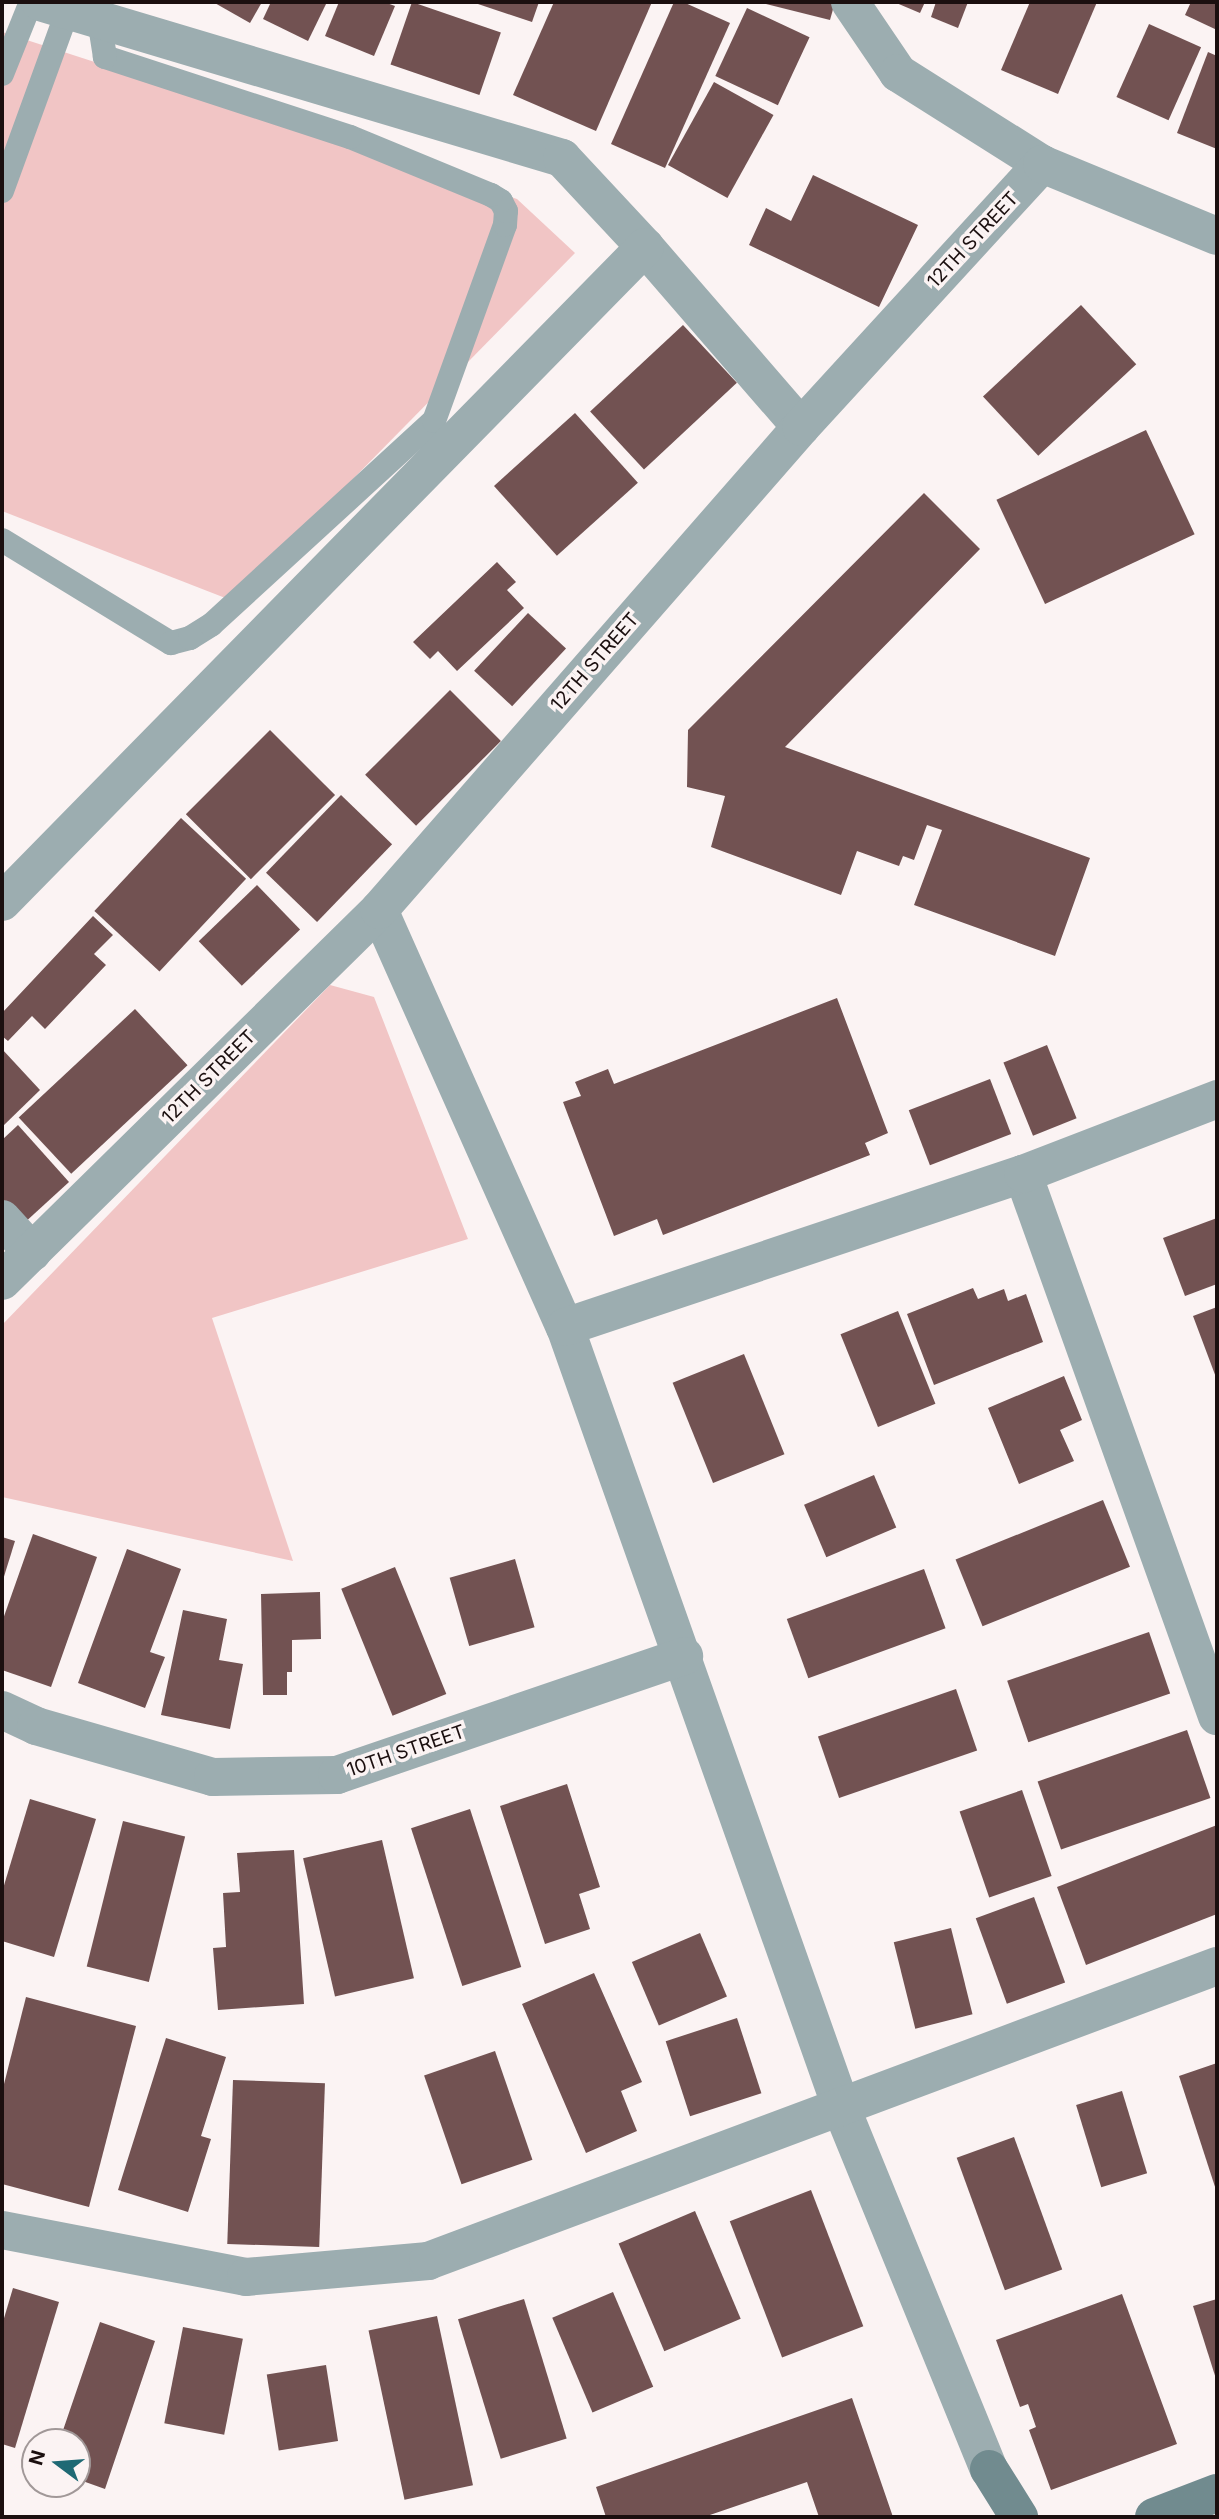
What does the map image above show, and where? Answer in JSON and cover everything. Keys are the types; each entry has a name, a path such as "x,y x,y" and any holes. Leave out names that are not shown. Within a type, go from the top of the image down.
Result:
{"main road":[{"path":"989,2469 992,2517"},
{"path":"989,2469 1019,2517"},
{"path":"1154,2517 1217,2493"}],"street":[{"path":"850,2 898,73 1042,164 1217,236"},
{"path":"69,11 562,159 645,247 801,427"},
{"name":"12TH STREET","path":"2,1281 379,910 801,427 1042,164"},
{"path":"2,902 645,247"},
{"path":"379,910 565,1327 684,1656 841,2107 989,2469"},
{"path":"565,1327 1023,1174 1217,1099"},
{"path":"1023,1174 1217,1716"},
{"path":"2,1219 32,1252"},
{"name":"10TH STREET","path":"2,1710 36,1726 214,1777 337,1775 684,1656"},
{"path":"2,2230 246,2277 428,2261 1217,1966"}],"lane":[{"path":"2,74 32,2"},
{"path":"2,191 69,11"},
{"path":"2,540 171,643 190,638 211,625 434,421 505,225 506,211 501,201 491,195 350,137 105,57 69,11"}],"shaded area":[{"path":"2,32 517,199 575,253 233,601 2,511"},
{"path":"330,985 374,997 468,1239 212,1318 293,1561 2,1497 2,1325"}],"building":[{"path":"213,2 262,2 250,23"},
{"path":"271,2 327,2 308,41 263,19"},
{"path":"339,2 384,2 395,6 374,56 325,36"},
{"path":"412,2 501,33 479,95 391,64"},
{"path":"472,2 539,2 532,22"},
{"path":"554,2 652,2 596,131 513,95"},
{"path":"674,2 683,2 730,23 665,168 611,144"},
{"path":"758,2 835,2 830,20"},
{"path":"894,2 925,2 920,13"},
{"path":"936,2 968,2 958,28 931,17"},
{"path":"1030,2 1097,2 1058,94 1001,70"},
{"path":"1191,2 1217,2 1217,30 1185,15"},
{"path":"747,8 810,37 778,105 715,76"},
{"path":"1149,24 1201,47 1169,120 1116,97"},
{"path":"1208,52 1217,56 1217,149 1177,133"},
{"path":"714,82 773,115 727,198 668,165"},
{"path":"813,175 918,225 879,307 749,245 766,208 791,221"},
{"path":"1081,305 1136,364 1038,456 983,396"},
{"path":"683,325 737,383 644,469 590,412"},
{"path":"575,413 638,483 557,556 494,486"},
{"path":"1146,430 1195,534 1045,604 996,500"},
{"path":"924,493 980,549 785,747 1090,858 1055,956 914,905 942,830 927,825 914,860 903,856 899,866 857,851 841,895 711,847 725,796 687,787 688,730"},
{"path":"497,562 516,582 507,590 524,608 457,671 438,651 430,659 413,642"},
{"path":"528,613 566,648 512,706 474,671"},
{"path":"450,690 501,741 416,826 365,775"},
{"path":"270,730 335,795 251,879 186,814"},
{"path":"341,795 392,844 317,922 266,873"},
{"path":"181,818 246,879 159,972 94,911"},
{"path":"257,885 300,930 242,986 199,941"},
{"path":"93,916 113,935 94,954 106,965 45,1029 32,1016 8,1041 2,1036 2,1013"},
{"path":"837,998 888,1133 865,1143 870,1155 663,1235 657,1219 614,1236 563,1102 581,1096 575,1082 608,1069 614,1084"},
{"path":"135,1009 188,1065 71,1174 19,1117"},
{"path":"1047,1045 1077,1118 1033,1136 1003,1063"},
{"path":"2,1049 40,1090 2,1127"},
{"path":"990,1079 1011,1134 930,1165 909,1110"},
{"path":"18,1125 69,1182 22,1225 2,1203 2,1140"},
{"path":"1217,1218 1217,1284 1185,1296 1163,1238"},
{"path":"973,1288 978,1299 1004,1289 1008,1301 1026,1294 1043,1342 934,1385 907,1314"},
{"path":"1217,1307 1217,1380 1193,1316"},
{"path":"898,1311 935,1404 878,1427 841,1334"},
{"path":"744,1354 784,1454 713,1483 673,1383"},
{"path":"1064,1376 1082,1420 1060,1430 1074,1461 1019,1484 988,1408"},
{"path":"874,1475 896,1527 826,1557 804,1505"},
{"path":"1103,1500 1130,1567 983,1626 956,1560"},
{"path":"33,1534 97,1557 51,1687 2,1670 2,1622"},
{"path":"2,1537 15,1541 2,1583"},
{"path":"127,1549 181,1569 150,1652 165,1657 145,1708 78,1683"},
{"path":"515,1559 535,1627 469,1646 450,1578"},
{"path":"395,1567 446,1694 393,1716 341,1589"},
{"path":"924,1569 946,1628 808,1678 787,1619"},
{"path":"320,1592 321,1639 292,1640 292,1672 287,1672 287,1695 263,1695 261,1594"},
{"path":"183,1610 227,1619 219,1660 243,1664 230,1729 161,1715"},
{"path":"1149,1632 1170,1693 1028,1742 1007,1681"},
{"path":"956,1689 977,1750 839,1798 818,1737"},
{"path":"1187,1730 1210,1798 1061,1850 1038,1781"},
{"path":"567,1784 600,1887 579,1894 590,1929 545,1944 500,1806"},
{"path":"1022,1790 1052,1876 989,1898 960,1811"},
{"path":"30,1799 96,1819 54,1957 2,1941 2,1892"},
{"path":"470,1809 521,1967 462,1986 411,1828"},
{"path":"123,1821 185,1836 149,1982 87,1967"},
{"path":"1217,1825 1217,1914 1086,1965 1057,1887"},
{"path":"382,1840 414,1978 335,1997 303,1858"},
{"path":"294,1850 304,2004 218,2010 213,1948 226,1947 223,1893 240,1892 237,1853"},
{"path":"1034,1897 1065,1983 1007,2004 976,1918"},
{"path":"951,1928 973,2014 915,2029 894,1942"},
{"path":"700,1933 727,1997 659,2025 632,1962"},
{"path":"594,1973 642,2082 621,2091 637,2131 586,2153 522,2004"},
{"path":"26,1997 136,2026 89,2207 2,2184 2,2092"},
{"path":"737,2018 761,2093 690,2116 666,2041"},
{"path":"166,2038 226,2057 201,2136 211,2139 188,2212 118,2190"},
{"path":"495,2051 532,2160 462,2184 424,2075"},
{"path":"1217,2063 1217,2193 1179,2076"},
{"path":"233,2080 325,2083 319,2247 227,2244"},
{"path":"1122,2091 1147,2173 1101,2187 1076,2105"},
{"path":"1014,2137 1062,2269 1005,2290 957,2158"},
{"path":"811,2190 863,2326 782,2357 730,2221"},
{"path":"695,2211 741,2319 664,2351 619,2243"},
{"path":"13,2288 59,2302 15,2448 2,2444 2,2325"},
{"path":"613,2292 653,2387 592,2413 552,2318"},
{"path":"1122,2294 1177,2444 1051,2490 1029,2430 1036,2427 1028,2404 1020,2407 996,2340"},
{"path":"524,2299 567,2439 501,2459 458,2319"},
{"path":"1217,2299 1217,2382 1193,2306"},
{"path":"437,2316 473,2485 404,2500 369,2331"},
{"path":"100,2322 155,2341 105,2489 91,2484 91,2428 64,2428"},
{"path":"183,2327 243,2339 224,2435 164,2423"},
{"path":"326,2365 338,2441 279,2450 267,2374"},
{"path":"852,2398 893,2517 819,2517 807,2482 704,2517 606,2517 596,2487"}]}
